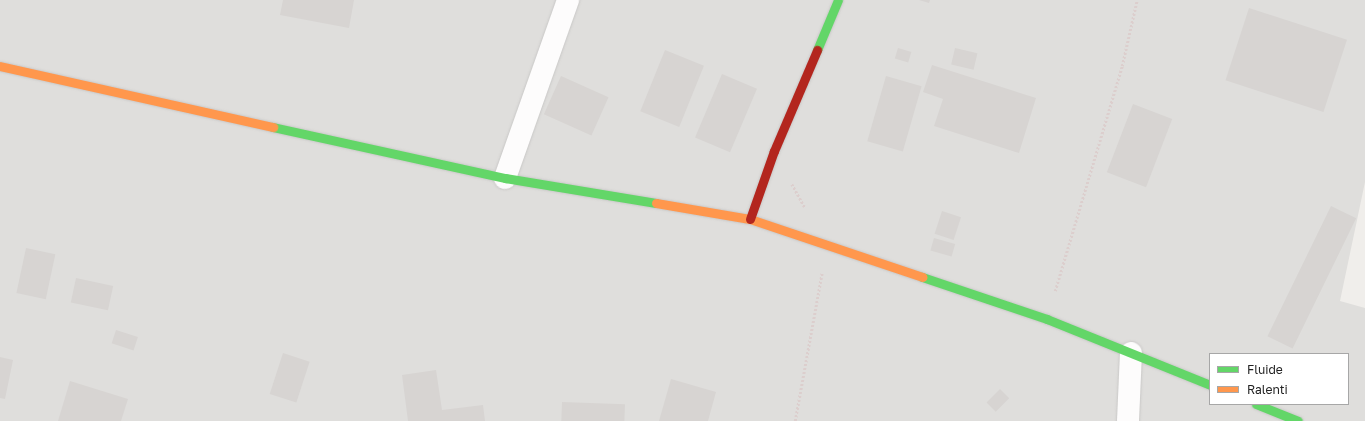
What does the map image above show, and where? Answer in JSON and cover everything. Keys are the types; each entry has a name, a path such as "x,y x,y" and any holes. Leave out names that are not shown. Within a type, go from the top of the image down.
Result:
{"main road":[{"path":"750,219 774,151 838,0"},
{"path":"0,66 505,178 750,219 1046,319 1209,385"},
{"path":"1258,405 1298,421"}],"street":[{"path":"505,178 568,0"},
{"path":"1128,421 1131,353"}],"path":[{"path":"1046,319 1122,66 1138,0"},
{"path":"774,151 827,245 795,421"}],"shaded area":[{"path":"0,0 1365,0 1365,182 1340,301 1365,308 1365,421 0,421"}],"building":[{"path":"283,0 354,0 349,28 280,15"},
{"path":"919,0 930,0 929,3"},
{"path":"1249,8 1347,40 1323,112 1226,80"},
{"path":"898,48 911,52 908,63 895,59"},
{"path":"955,48 977,53 974,70 951,65"},
{"path":"665,50 704,66 679,127 640,111"},
{"path":"932,65 1036,98 1019,153 934,126 943,99 923,92"},
{"path":"722,74 757,89 730,152 695,138"},
{"path":"561,76 609,97 591,136 544,114"},
{"path":"886,76 922,86 903,152 867,141"},
{"path":"1133,104 1172,119 1146,187 1107,172"},
{"path":"1331,206 1356,218 1293,349 1267,336"},
{"path":"942,211 961,217 954,240 935,234"},
{"path":"934,238 955,244 952,257 930,250"},
{"path":"26,248 55,254 46,299 16,293"},
{"path":"76,278 113,286 108,310 71,302"},
{"path":"116,330 138,337 134,350 112,343"},
{"path":"283,353 310,362 296,403 270,394"},
{"path":"0,357 13,360 5,399 0,398"},
{"path":"436,370 442,410 483,405 485,421 408,421 402,375"},
{"path":"671,379 716,392 708,421 659,421"},
{"path":"70,381 128,399 121,421 58,421"},
{"path":"1000,389 1009,398 996,412 987,402"},
{"path":"562,402 625,404 624,421 561,421"}],"traffic: fast":[{"path":"817,50 838,0"},
{"path":"273,127 505,178 656,203"},
{"path":"922,277 1047,319 1209,385"},
{"path":"1258,405 1298,421"}],"traffic: slow":[{"path":"0,66 273,127"},
{"path":"656,203 750,219 922,277"}],"traffic: jam":[{"path":"750,219 774,151 817,50"}]}
